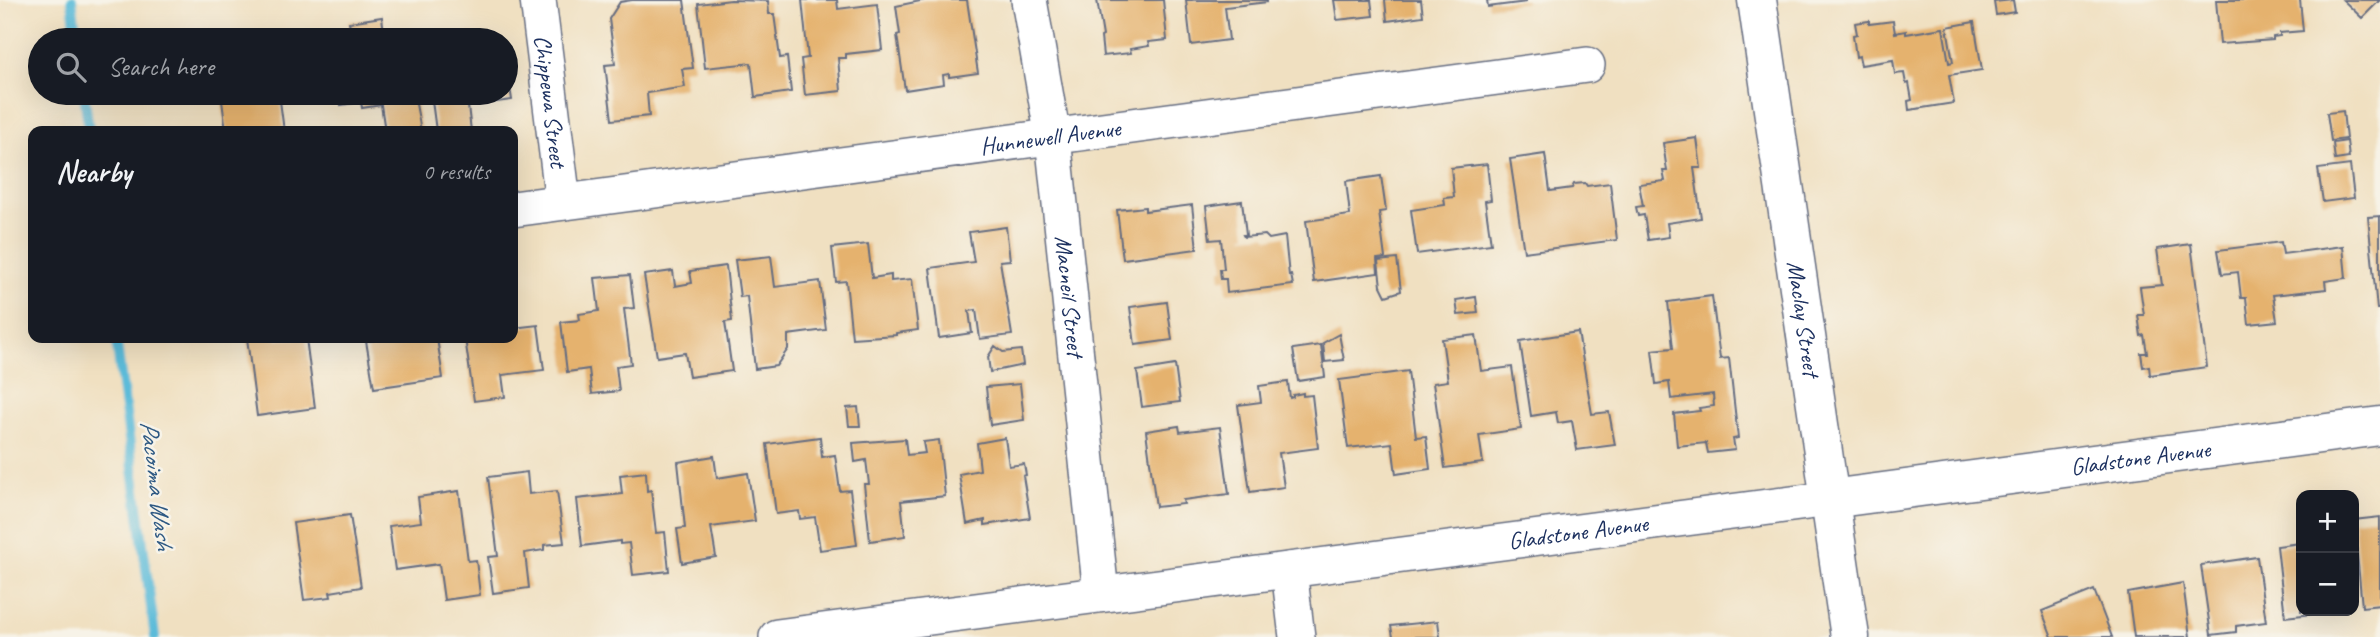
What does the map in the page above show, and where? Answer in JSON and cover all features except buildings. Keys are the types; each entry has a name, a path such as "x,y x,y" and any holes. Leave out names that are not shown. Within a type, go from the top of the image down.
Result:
{"street":[{"name":"Chippewa Street","path":"538,0 563,202"},
{"name":"Macneil Street","path":"1030,0 1053,138 1101,594"},
{"name":"Maclay Street","path":"1758,0 1850,637"},
{"name":"Hunnewell Avenue","path":"518,208 1587,65"},
{"name":"Gladstone Avenue","path":"777,637 858,632 1101,594 2380,426"},
{"path":"1289,570 1297,637"}],"waterway":[{"name":"Pacoima Wash","path":"72,0 76,28"},
{"name":"Pacoima Wash","path":"86,105 88,126"},
{"name":"Pacoima Wash","path":"117,343 155,637"}]}
